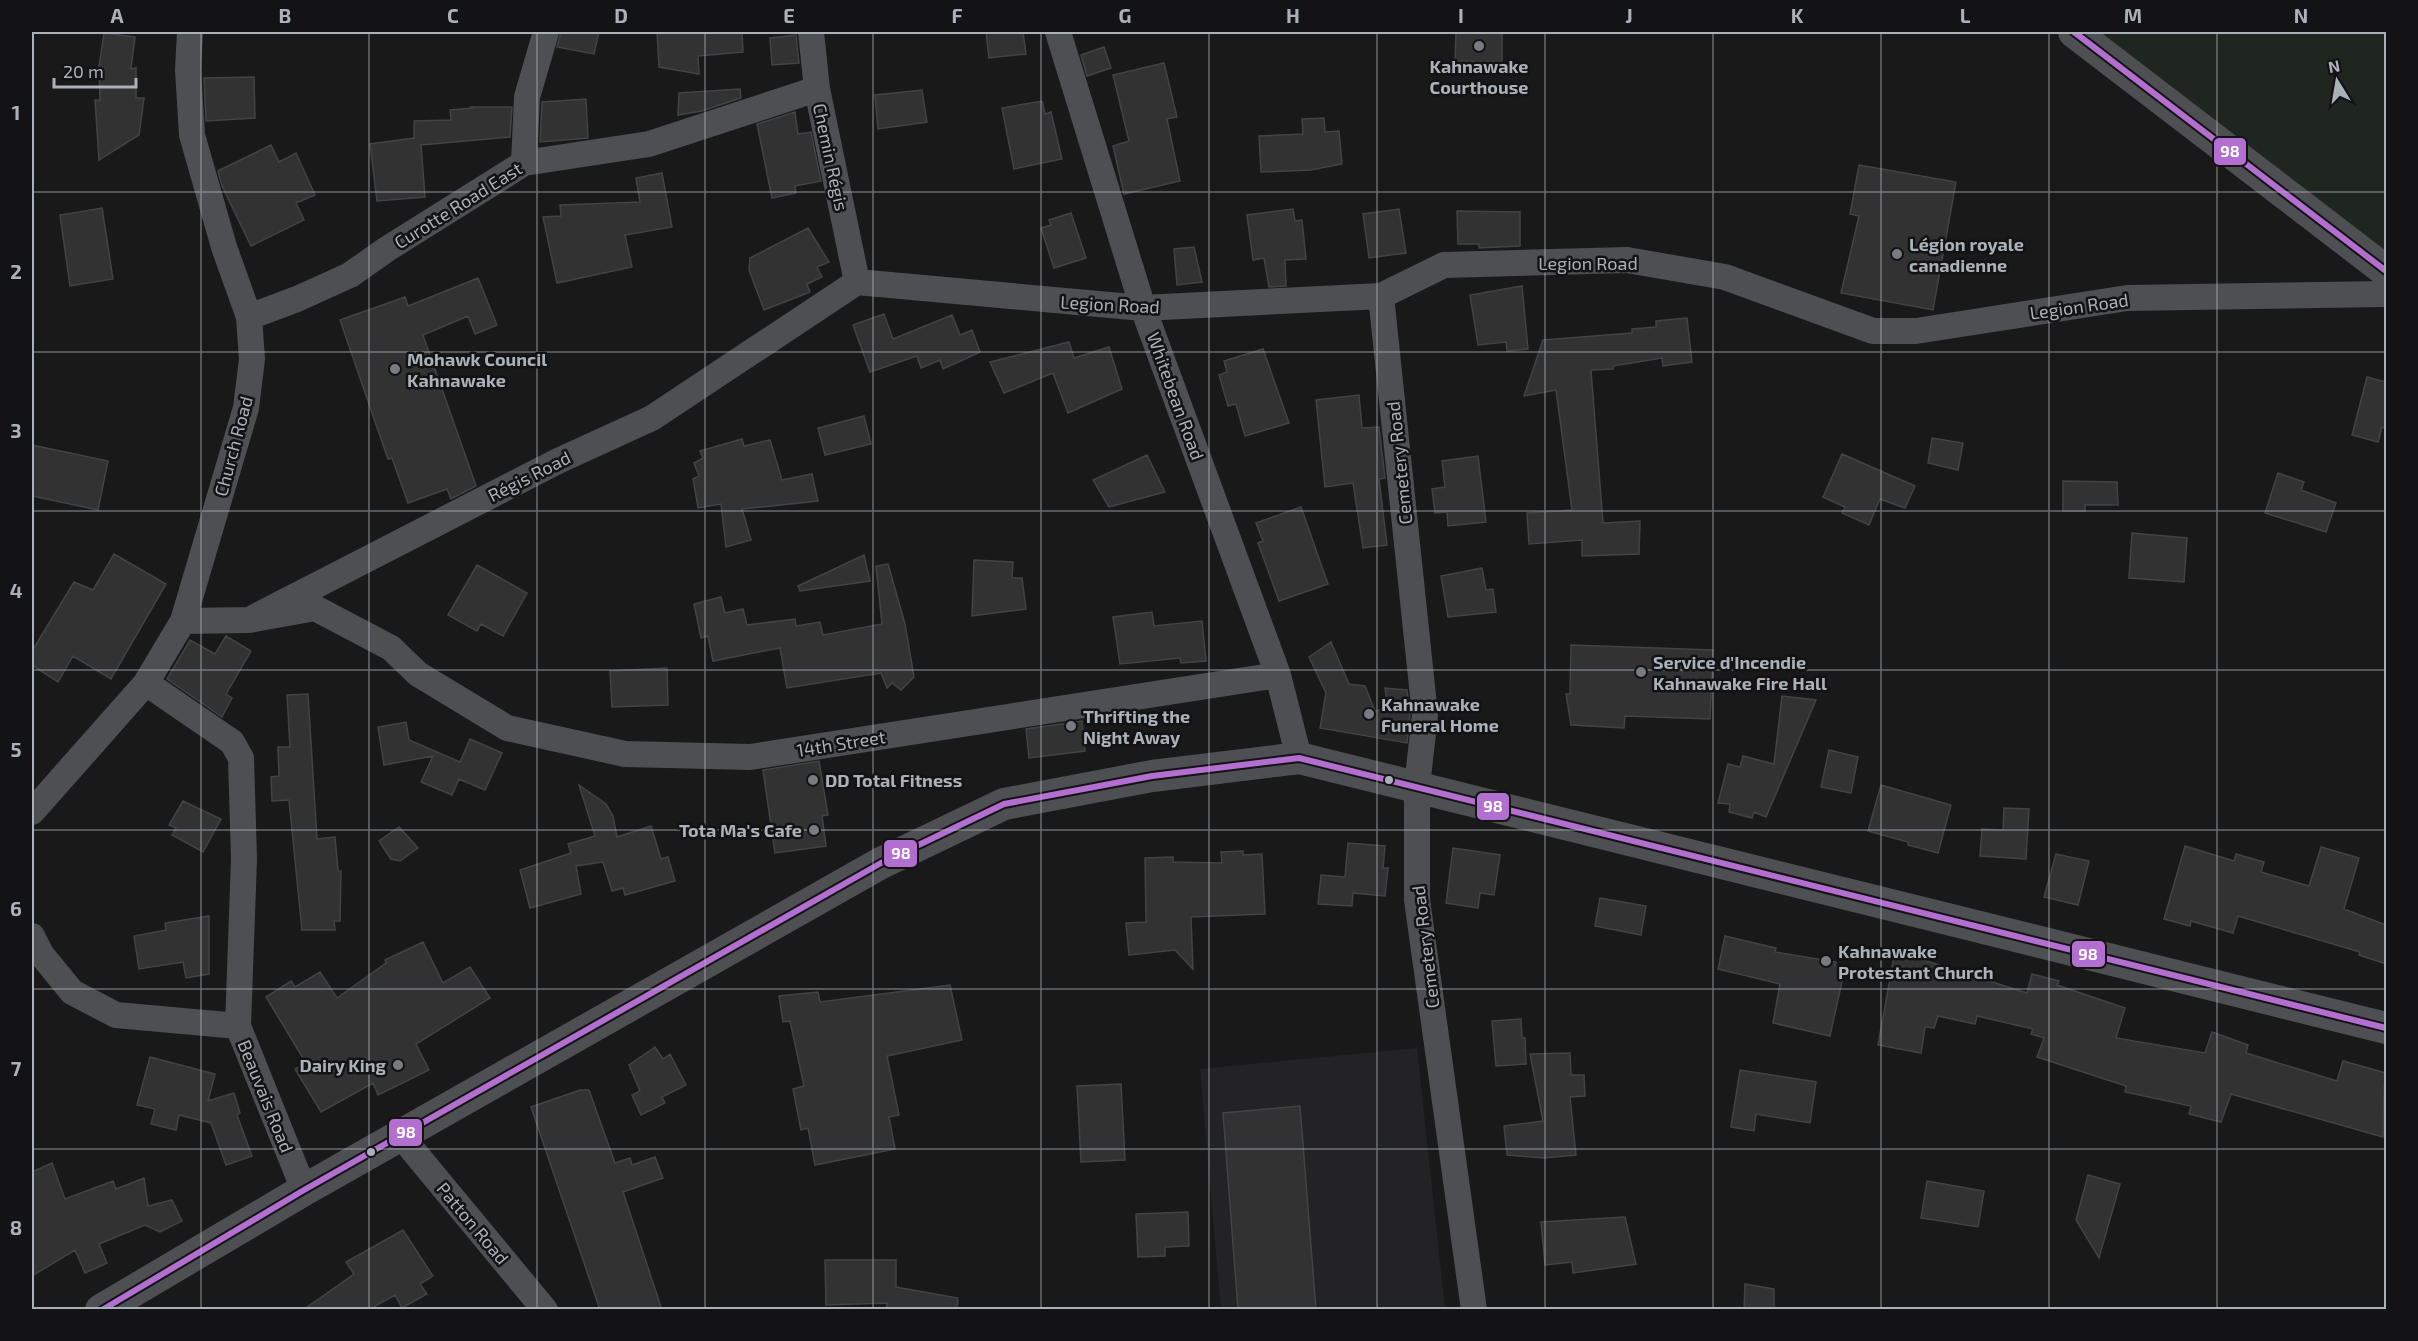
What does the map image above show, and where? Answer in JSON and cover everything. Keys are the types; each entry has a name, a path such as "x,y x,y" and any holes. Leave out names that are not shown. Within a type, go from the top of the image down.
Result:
{"street":[{"name":"Church Road","path":"32,812 146,683 183,621 246,408 252,359 249,317 224,247 192,135 188,70 190,32"},
{"path":"524,163 527,97 546,32"},
{"name":"Chemin Régis","path":"812,32 817,88 857,282"},
{"name":"Whitebean Road","path":"1058,32 1143,308 1278,675 1299,758"},
{"path":"2074,32 2386,271"},
{"name":"Curotte Road East","path":"249,317 297,299 350,275 387,249 524,163 648,144 817,88"},
{"name":"Legion Road","path":"857,282 1143,308 1382,296 1444,265 1627,260 1725,277 1873,332 1916,331 2127,298 2386,294"},
{"name":"Régis Road","path":"183,621 249,620 558,461 652,418 857,282"},
{"name":"Cemetery Road","path":"1382,296 1425,715 1417,786 1417,900 1474,1310"},
{"name":"14th Street","path":"249,620 315,608 391,648 418,674 507,728 625,754 718,757 762,755 1278,675"},
{"path":"146,683 232,742 241,758 244,859 238,1026"},
{"path":"101,1310 304,1190 880,863 1004,804 1152,777 1299,758 2386,1028"},
{"name":"Beauvais Road","path":"32,936 41,954 72,992 116,1015 238,1026 304,1190"},
{"name":"Patton Road","path":"401,1136 545,1310"}],"shaded area":[{"path":"2074,32 2386,32 2386,271"},
{"path":"1417,1048 1445,1309 1221,1309 1200,1069"}],"building":[{"path":"561,32 599,32 594,54 557,47"},
{"path":"657,32 742,32 743,52 698,56 699,74 659,67"},
{"path":"986,32 1023,32 1026,54 989,58"},
{"name":"Kahnawake Courthouse","path":"1456,32 1502,32 1502,62 1455,61"},
{"path":"104,33 135,37 131,69 136,68 136,98 144,98 139,135 99,160 95,100 100,100 99,66"},
{"path":"796,35 799,63 772,65 770,38"},
{"path":"1104,47 1111,68 1087,76 1081,55"},
{"path":"1164,63 1177,117 1167,119 1180,181 1124,194 1113,146 1129,141 1113,75"},
{"path":"254,77 255,118 206,121 204,78"},
{"path":"740,89 741,98 702,111 678,115 679,93"},
{"path":"922,90 927,122 878,129 875,95"},
{"path":"586,99 588,138 540,142 542,102"},
{"path":"1042,101 1045,114 1051,112 1062,159 1014,169 1002,108"},
{"path":"471,107 512,107 510,137 421,145 425,197 377,201 370,144 414,138 414,121 451,120 450,110"},
{"path":"795,112 798,134 811,132 821,181 795,186 796,193 772,198 757,124"},
{"path":"1324,118 1325,132 1339,131 1342,164 1311,170 1261,172 1259,136 1303,134 1302,119"},
{"path":"271,145 279,162 296,153 315,195 296,203 304,220 251,246 222,186 218,171"},
{"name":"Légion royale canadienne","path":"1859,165 1956,182 1933,310 1841,293 1859,216 1850,214"},
{"path":"662,173 672,227 625,235 632,267 557,283 543,217 561,216 560,205 640,202 636,178"},
{"path":"102,208 113,279 70,286 60,215"},
{"path":"1293,209 1295,221 1302,220 1306,259 1285,260 1286,286 1269,287 1264,258 1253,260 1247,215"},
{"path":"1399,209 1406,253 1369,258 1363,214"},
{"path":"1457,211 1520,212 1520,246 1479,248 1479,244 1458,244"},
{"path":"1071,213 1086,258 1054,268 1041,228 1051,225 1049,220"},
{"path":"808,228 829,262 817,267 822,277 807,284 810,292 764,310 749,270 750,258"},
{"path":"1194,247 1202,282 1177,285 1174,249"},
{"path":"478,278 497,325 475,334 468,316 423,335 476,486 451,499 447,489 408,503 392,458 388,459 340,320 405,297 408,306"},
{"path":"1522,286 1528,349 1507,351 1506,342 1478,345 1470,295"},
{"path":"884,314 893,339 952,315 960,335 972,330 980,352 943,369 940,360 921,368 917,356 870,372 853,325"},
{"path":"1687,318 1692,362 1663,366 1662,358 1613,366 1613,369 1591,370 1603,523 1640,521 1639,554 1582,556 1582,540 1529,544 1527,513 1572,510 1556,390 1524,396 1543,340 1632,333 1632,329 1656,327 1656,321"},
{"path":"1069,342 1074,358 1109,347 1122,389 1068,413 1053,373 1004,393 990,362"},
{"path":"1263,349 1289,423 1245,436 1236,404 1228,406 1219,375 1227,372 1224,361"},
{"path":"2367,377 2386,382 2386,429 2382,427 2378,442 2352,435"},
{"path":"1359,395 1362,428 1379,427 1385,478 1379,479 1387,545 1363,548 1353,483 1325,487 1316,400"},
{"path":"864,416 871,444 825,455 818,428"},
{"path":"1932,438 1963,443 1958,470 1928,463"},
{"path":"742,439 744,446 770,440 782,480 812,474 818,501 742,509 751,540 726,547 721,504 698,508 693,479 699,476 694,463 703,458 700,451"},
{"path":"32,445 108,461 98,510 32,496"},
{"path":"1842,454 1915,486 1905,508 1880,499 1869,525 1842,513 1845,507 1823,497"},
{"path":"1147,455 1165,492 1109,507 1093,480"},
{"path":"1478,456 1486,522 1448,526 1447,512 1435,513 1432,489 1445,487 1442,461"},
{"path":"2278,473 2304,482 2301,490 2336,503 2326,532 2265,513"},
{"path":"2063,481 2117,482 2118,505 2085,505 2085,511 2063,511"},
{"path":"1301,507 1328,584 1279,601 1258,543 1263,541 1256,523"},
{"path":"2132,533 2187,538 2184,582 2129,578"},
{"path":"114,554 166,584 111,679 73,656 58,682 32,665 32,651 74,582 93,590"},
{"path":"864,555 870,581 800,591 798,586"},
{"path":"974,560 1013,562 1012,578 1022,578 1026,609 972,616"},
{"path":"888,564 905,624 914,677 901,690 892,683 887,688 881,673 787,688 780,648 713,661 708,636 701,638 694,604 721,597 725,613 743,609 747,625 795,619 796,626 820,622 823,635 882,624 876,566"},
{"path":"477,565 527,593 503,636 481,624 477,631 448,615"},
{"path":"1482,568 1486,590 1493,589 1496,612 1448,617 1441,576"},
{"path":"1152,612 1154,626 1202,621 1206,661 1181,663 1180,658 1120,664 1113,617"},
{"path":"226,636 251,651 226,694 232,698 222,717 167,679 190,640 215,654"},
{"name":"Kahnawake Funeral Home","path":"1331,642 1349,684 1365,686 1375,711 1388,708 1385,688 1407,690 1410,715 1407,743 1320,728 1326,693 1309,657"},
{"name":"Service d'Incendie Kahnawake Fire Hall","path":"1571,645 1713,650 1710,719 1625,716 1624,728 1571,725 1566,694 1570,694"},
{"path":"667,668 668,705 612,707 610,671"},
{"path":"308,694 317,839 335,837 338,871 341,871 340,921 334,921 335,930 302,930 289,800 272,801 271,777 279,776 278,747 290,747 287,695"},
{"path":"1782,696 1816,700 1766,817 1754,812 1752,818 1729,812 1730,804 1718,803 1728,764 1740,767 1743,756 1774,764"},
{"path":"1082,721 1085,751 1029,758 1026,729"},
{"path":"406,722 409,740 460,762 470,739 502,753 485,790 459,779 452,795 421,782 433,756 384,765 378,727"},
{"path":"1829,750 1858,757 1851,793 1821,787"},
{"path":"819,761 828,815 822,816 826,846 775,853 763,770"},
{"path":"579,785 606,804 613,816 617,837 651,826 661,859 668,857 675,881 625,895 623,888 612,891 603,862 576,866 581,894 530,908 520,870 571,853 568,844 595,836"},
{"path":"1881,785 1951,805 1938,853 1868,831"},
{"path":"183,801 221,819 203,852 172,835 176,828 169,825"},
{"path":"2004,808 2029,809 2026,859 1980,856 1982,829 2003,830"},
{"path":"399,827 418,848 400,861 391,859 379,841"},
{"path":"1348,843 1385,846 1383,868 1388,868 1385,896 1353,893 1352,906 1318,904 1321,875 1345,877"},
{"path":"2185,846 2234,861 2236,854 2264,862 2261,872 2309,886 2321,847 2359,858 2344,909 2386,925 2386,964 2359,955 2360,952 2238,916 2233,933 2191,921 2190,926 2164,919"},
{"path":"1453,848 1500,855 1494,895 1480,893 1478,908 1446,903"},
{"path":"1243,851 1243,855 1262,854 1265,914 1191,917 1193,969 1175,950 1129,955 1126,923 1146,922 1145,858 1173,857 1173,862 1222,863 1221,852"},
{"path":"2056,854 2089,861 2078,905 2044,897"},
{"path":"1600,898 1646,906 1641,935 1595,926"},
{"path":"209,916 209,974 186,978 183,962 139,969 134,936 166,930 165,923"},
{"path":"1725,936 1776,948 1775,952 1836,962 1835,966 1845,968 1830,1036 1773,1023 1780,984 1718,969"},
{"path":"423,942 443,983 470,967 490,998 416,1044 429,1070 378,1095 373,1083 321,1112 295,1069 306,1063 266,997 291,981 295,987 320,972 337,998 386,963 385,960"},
{"path":"1895,951 2027,993 2032,974 2059,981 2057,985 2125,1008 2116,1038 2205,1053 2212,1032 2248,1045 2246,1053 2337,1081 2343,1061 2386,1073 2383,1137 2231,1094 2221,1122 2189,1114 2191,1106 2125,1092 2126,1086 2037,1057 2044,1038 2031,1034 2033,1029 1977,1016 1975,1024 1938,1016 1934,1028 1925,1027 1921,1053 1878,1045"},
{"path":"950,985 962,1040 887,1056 899,1115 889,1117 895,1149 815,1165 808,1128 801,1130 793,1089 804,1086 790,1021 783,1022 779,996 818,992 820,1002"},
{"path":"1521,1019 1522,1038 1525,1038 1526,1064 1496,1066 1492,1021"},
{"path":"655,1047 663,1059 670,1054 686,1085 662,1097 665,1103 641,1115 632,1095 640,1091 629,1065"},
{"path":"1570,1053 1571,1075 1584,1075 1585,1096 1570,1097 1576,1155 1544,1158 1507,1155 1504,1126 1543,1121 1530,1054"},
{"path":"150,1057 215,1074 208,1101 234,1093 240,1113 237,1115 252,1156 226,1165 211,1123 179,1115 176,1130 151,1124 155,1109 137,1105"},
{"path":"1740,1070 1816,1082 1810,1123 1756,1114 1754,1131 1731,1127"},
{"path":"1121,1084 1125,1160 1081,1162 1077,1086"},
{"path":"580,1090 589,1090 615,1163 630,1158 632,1165 655,1157 663,1178 623,1192 662,1310 600,1310 531,1107"},
{"path":"1300,1106 1316,1310 1238,1310 1223,1113"},
{"path":"52,1163 65,1199 113,1181 116,1189 144,1178 148,1206 172,1200 182,1221 160,1232 145,1225 99,1244 107,1263 85,1273 75,1250 32,1276 32,1172"},
{"path":"2088,1175 2120,1184 2099,1258 2076,1220"},
{"path":"1927,1181 1984,1191 1978,1227 1921,1218"},
{"path":"1188,1212 1189,1246 1165,1247 1165,1256 1138,1257 1136,1214"},
{"path":"1625,1217 1636,1264 1573,1273 1572,1262 1545,1265 1541,1222"},
{"path":"403,1230 433,1276 420,1284 427,1294 402,1308 395,1295 368,1310 303,1310 354,1274 346,1262"},
{"path":"825,1260 896,1260 896,1287 958,1298 957,1310 886,1310 887,1303 826,1305"},
{"path":"1745,1284 1774,1289 1774,1310 1744,1310"}],"transit line":[{"name":"98","path":"2074,32 2386,271"},
{"name":"98","path":"102,1310 304,1190 881,863 1004,804 1152,776 1299,758 2386,1028"}],"place":[{"name":"Kahnawake Courthouse","path":"1479,46"},
{"name":"Légion royale canadienne","path":"1897,254"},
{"name":"Mohawk Council Kahnawake","path":"395,369"},
{"name":"Service d'Incendie Kahnawake Fire Hall","path":"1641,672"},
{"name":"Kahnawake Funeral Home","path":"1369,714"},
{"name":"Thrifting the Night Away","path":"1071,726"},
{"name":"DD Total Fitness","path":"813,780"},
{"name":"Tota Ma's Cafe","path":"814,830"},
{"name":"Kahnawake Protestant Church","path":"1826,961"},
{"name":"Dairy King","path":"398,1065"}]}
